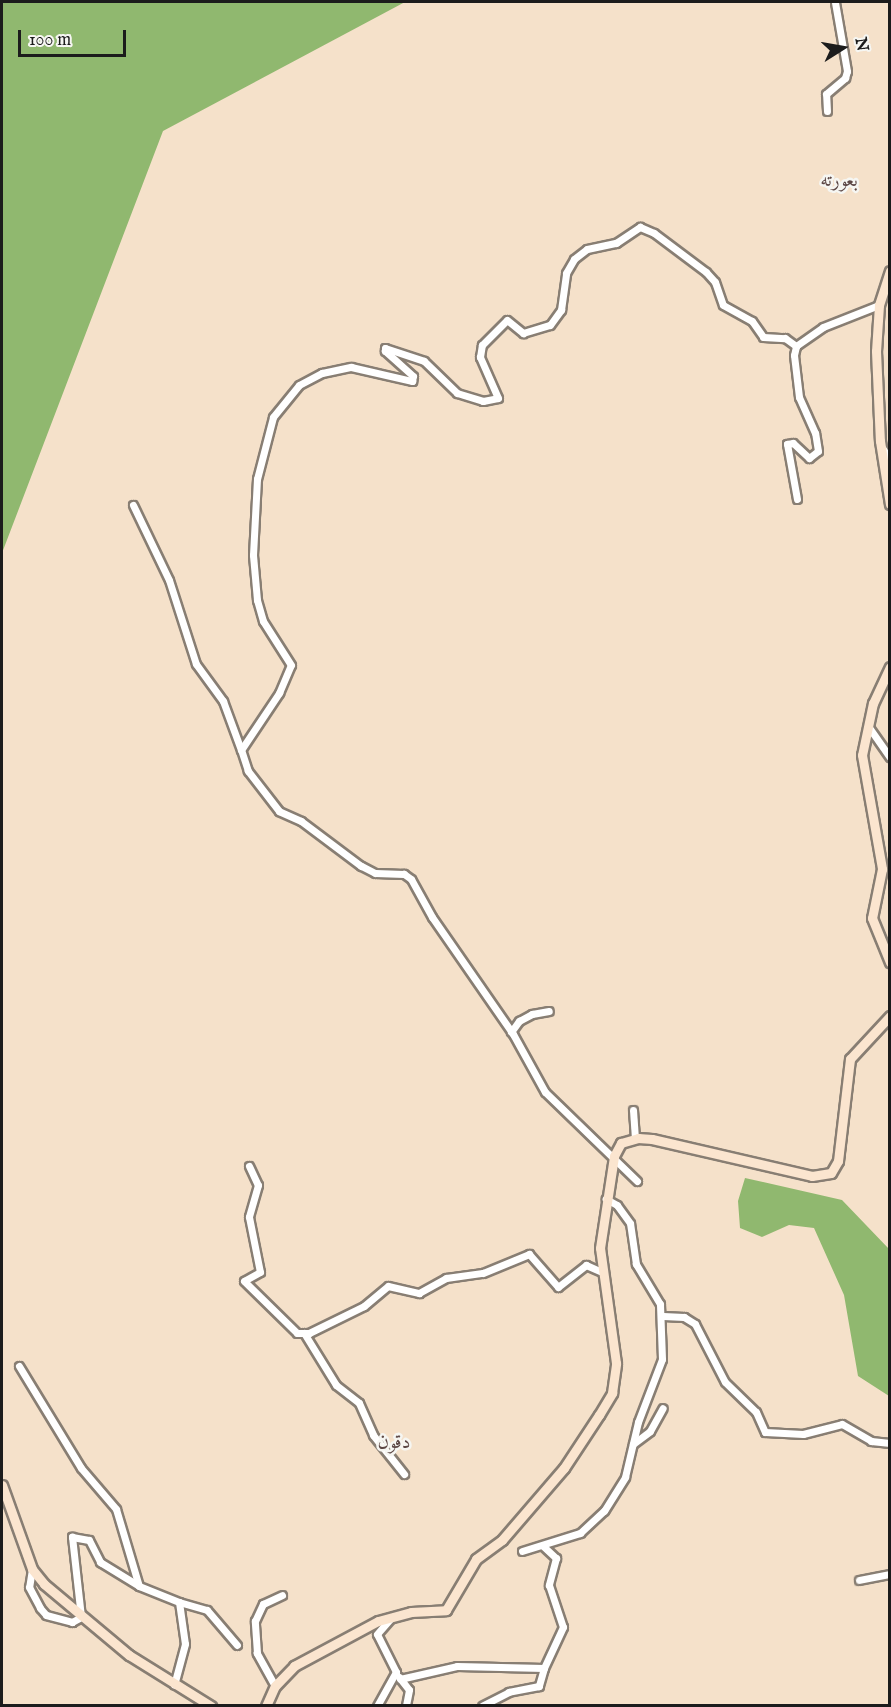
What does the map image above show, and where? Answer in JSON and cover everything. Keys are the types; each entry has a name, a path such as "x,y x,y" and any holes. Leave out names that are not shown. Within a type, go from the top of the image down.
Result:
{"main road":[{"path":"890,271 879,305 876,351 880,441 890,504"},
{"path":"890,667 866,723 862,770 882,869 872,918 890,962"},
{"path":"266,1706 275,1686 294,1666 394,1616 434,1613 453,1603 476,1559 502,1540 564,1468 599,1415 612,1393 616,1363 600,1248 614,1156 621,1143 635,1138 812,1176 831,1173 838,1161 850,1059 890,1016"},
{"path":"2,1485 32,1569 81,1617 174,1684 194,1702 211,1706"}],"street":[{"path":"827,111 826,94 847,71 835,2"},
{"path":"241,750 290,670 288,655 259,610 253,538 256,485 270,424 299,385 324,372 351,367 412,381 413,376 385,351 385,348 424,361 457,393 475,400 496,400 500,396 480,357 482,345 507,320 523,333 550,326 561,310 566,273 574,259 587,249 613,244 643,227 706,272 715,282 723,305 752,321 763,337 786,338 796,346"},
{"path":"797,499 787,444 792,443 809,458 818,451 815,433 799,397 794,356 796,346 823,327 879,305"},
{"path":"880,441 890,461"},
{"path":"133,505 169,580 196,664 223,701 257,787 279,811 300,821 370,871 411,879 432,917 511,1032 545,1092 580,1129 614,1156 637,1181"},
{"path":"866,723 890,757"},
{"path":"511,1032 519,1021 532,1014 549,1011"},
{"path":"633,1110 635,1138"},
{"path":"249,1166 258,1185 249,1217 260,1272 244,1281 250,1291 266,1299 282,1315 291,1331 304,1333 364,1306 388,1286 419,1293 446,1278 483,1273 529,1254 558,1287 586,1265 602,1272"},
{"path":"522,1551 579,1533 596,1520 625,1477 633,1444 662,1359 659,1334 663,1316 655,1293 636,1264 630,1223 616,1204 606,1199"},
{"path":"663,1316 684,1317 695,1324 725,1382 756,1412 765,1432 803,1434 842,1424 871,1441 890,1443"},
{"path":"304,1333 336,1385 359,1402 373,1435 404,1474"},
{"path":"19,1366 81,1468 116,1509 139,1586"},
{"path":"633,1444 650,1431 663,1408"},
{"path":"32,1569 29,1587 46,1615 72,1622 81,1617 72,1537 89,1539 100,1562 139,1586 207,1610 237,1645"},
{"path":"482,1706 509,1692 539,1686 544,1668 563,1627 549,1585 556,1558 543,1546"},
{"path":"859,1580 890,1574"},
{"path":"275,1686 257,1653 255,1621 263,1604 282,1595"},
{"path":"174,1684 185,1644 179,1602"},
{"path":"394,1616 377,1634 398,1675 409,1690 406,1706"},
{"path":"377,1706 398,1675 457,1666 544,1668"}],"green space":[{"path":"2,2 405,2 163,131 2,553"},
{"path":"745,1178 842,1200 889,1249 889,1396 858,1376 844,1295 814,1228 789,1225 762,1237 740,1228 738,1201"}],"district":[{"name":"بعورته","path":"839,180"},
{"name":"دقون","path":"394,1442"}]}
